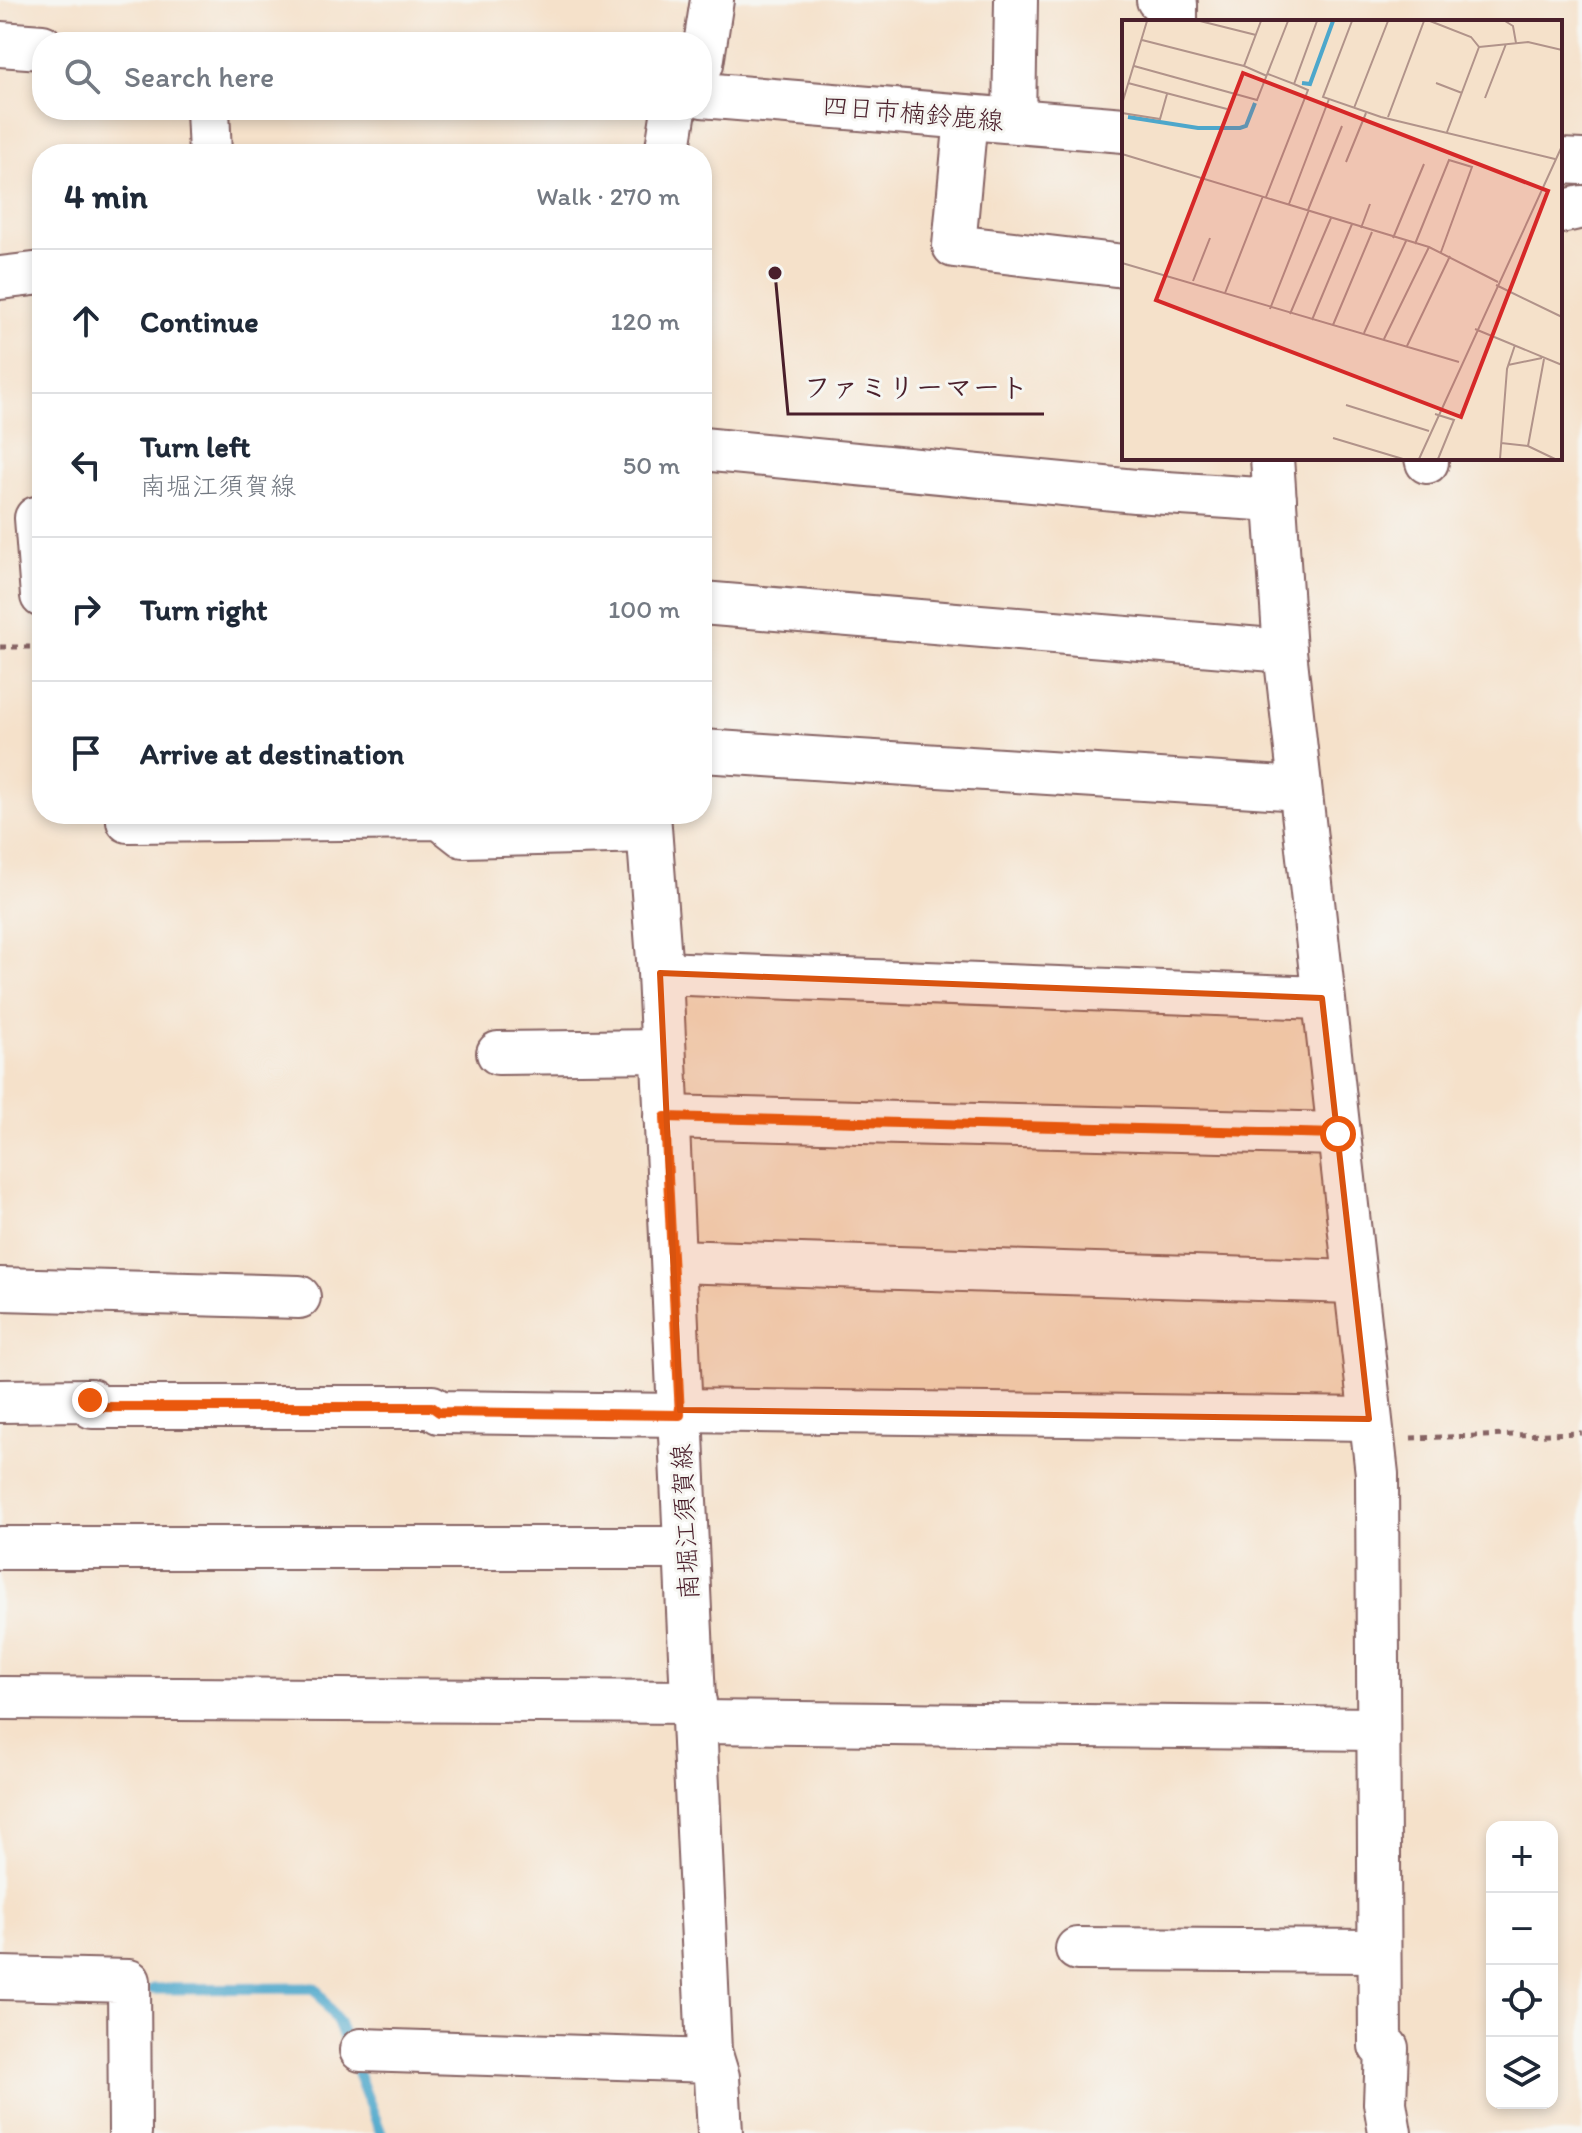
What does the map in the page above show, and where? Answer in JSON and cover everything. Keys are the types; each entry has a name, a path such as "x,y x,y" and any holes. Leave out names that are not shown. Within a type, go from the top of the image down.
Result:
{"main road":[{"path":"0,44 32,46"},
{"name":"四日市楠鈴鹿線","path":"712,96 1122,130"},
{"path":"669,144 672,120"},
{"path":"1562,161 1582,162"},
{"name":"南堀江須賀線","path":"649,824 660,973 712,2061 717,2077 720,2133"}],"street":[{"path":"707,32 712,0"},
{"path":"1014,121 1016,0"},
{"path":"1158,0 1176,4 1176,20"},
{"path":"966,117 954,246 1122,266"},
{"path":"208,120 210,144"},
{"path":"1562,212 1582,207"},
{"path":"0,278 32,274"},
{"path":"712,450 1135,491 1275,500"},
{"path":"1272,460 1285,651 1377,1474 1380,2046 1387,2048 1385,2103 1390,2133"},
{"path":"712,604 1285,651"},
{"path":"712,752 1300,789"},
{"path":"448,824 463,836 635,824"},
{"path":"660,973 1322,998"},
{"path":"498,1053 662,1051"},
{"path":"665,1117 1338,1134"},
{"path":"673,1261 1354,1282"},
{"path":"0,1289 299,1297"},
{"path":"0,1401 90,1400 92,1407 331,1404 432,1407 439,1412 680,1412 1371,1429"},
{"path":"0,1548 686,1548"},
{"path":"0,1698 1378,1729"},
{"path":"1077,1949 1379,1951"},
{"path":"0,1978 129,1981 130,2133"},
{"path":"361,2050 712,2061"}],"path":[{"path":"0,647 32,647"},
{"path":"1371,1429 1582,1433"}],"highlighted area":[{"path":"660,973 1322,998 1369,1419 680,1410"}],"waterway":[{"path":"153,1989 315,1988 338,2022 381,2133"}],"place":[{"name":"ファミリーマート","path":"775,273"}],"route":[{"path":"90,1400 92,1407 331,1404 432,1407 439,1412 680,1415 665,1117 1338,1134"}]}
